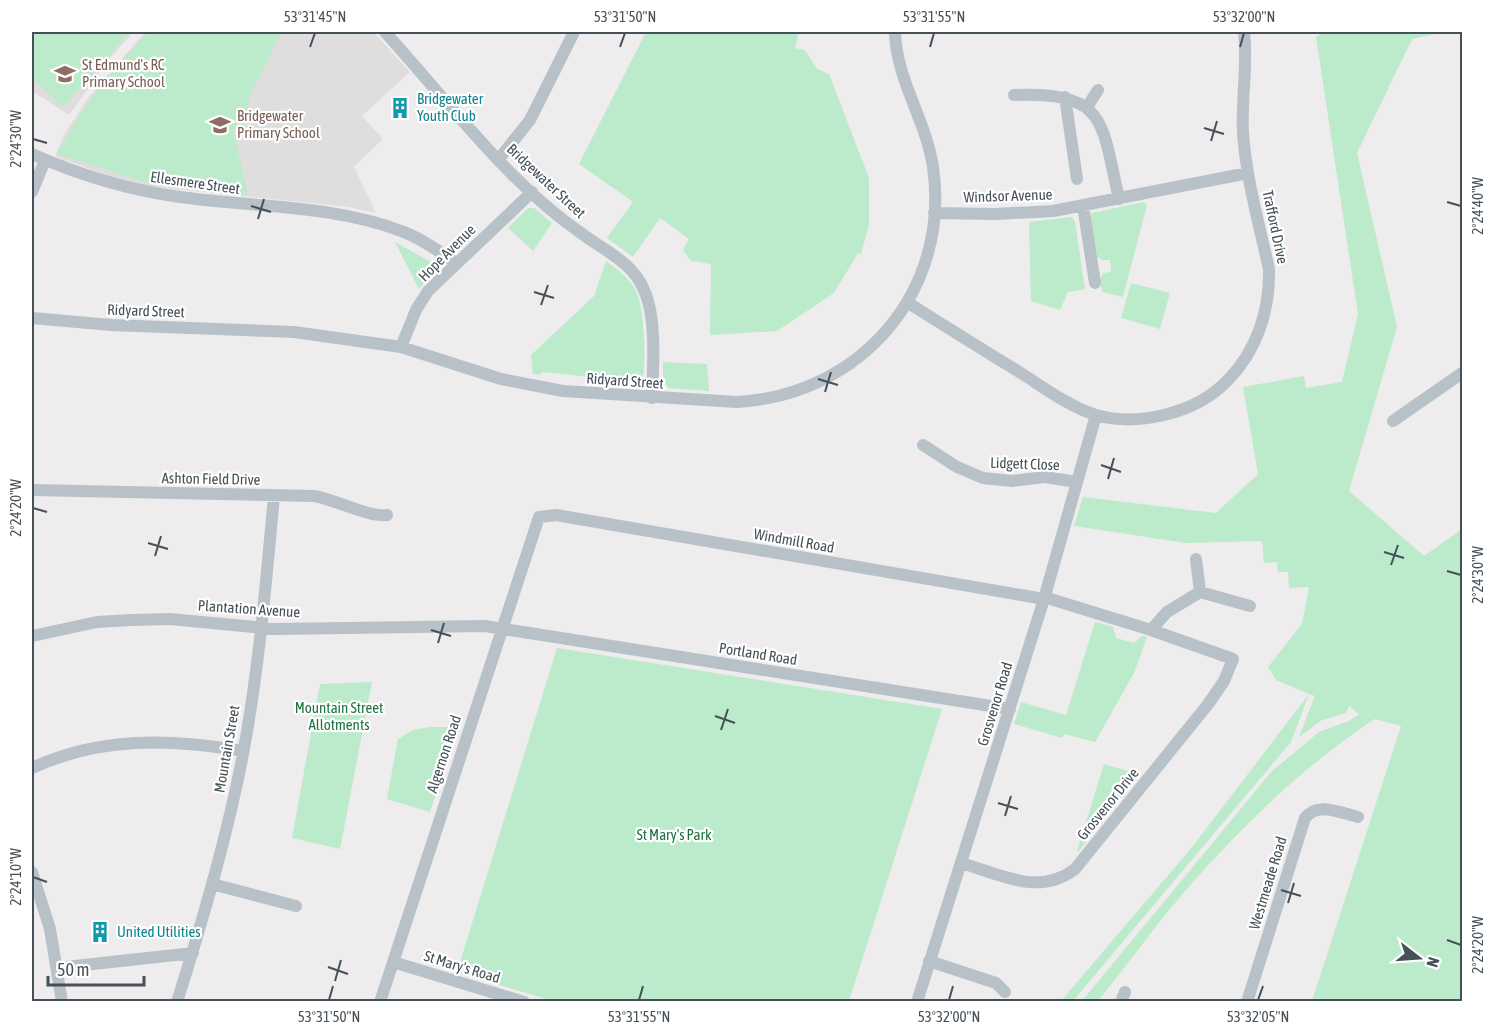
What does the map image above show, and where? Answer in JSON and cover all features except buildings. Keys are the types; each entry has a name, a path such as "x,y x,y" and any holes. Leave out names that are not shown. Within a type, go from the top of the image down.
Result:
{"street":[{"name":"Bridgewater Street","path":"385,32 499,159 532,192 573,228 620,260 639,280 645,290 650,317 652,398"},
{"path":"499,159 530,120 574,32"},
{"name":"Ridyard Street","path":"32,318 111,325 294,332 401,347 529,385 563,391 737,402 757,401 796,391 844,370 868,350 894,323 907,302 925,261 934,213 930,151 903,77 895,32"},
{"name":"Trafford Drive","path":"907,302 1046,389 1096,415 1126,419 1167,414 1207,398 1238,370 1257,337 1269,285 1269,268 1248,173 1243,130 1246,52 1244,32"},
{"path":"1087,106 1098,90"},
{"path":"1014,95 1045,94 1087,106 1102,127 1119,199"},
{"path":"1065,98 1080,157 1077,179"},
{"name":"Ellesmere Street","path":"32,154 102,180 142,191 330,214 387,226 412,235 456,262"},
{"path":"32,192 45,160"},
{"name":"Windsor Avenue","path":"934,213 995,214 1083,206 1248,173"},
{"name":"Hope Avenue","path":"401,347 422,299 456,262 532,192"},
{"path":"1083,206 1095,283"},
{"path":"1092,266 1106,266"},
{"path":"1393,421 1462,373"},
{"name":"Grosvenor Road","path":"917,1002 1044,598 1096,415"},
{"name":"Lidgett Close","path":"923,445 939,462 983,478 1012,481 1046,477 1077,482"},
{"name":"Ashton Field Drive","path":"32,490 327,498 378,516 387,515"},
{"name":"Mountain Street","path":"177,1002 212,884 243,751 262,628 273,496"},
{"name":"Windmill Road","path":"539,517 556,515 1044,598 1151,630 1233,659"},
{"name":"Algernon Road","path":"380,1002 539,517"},
{"path":"1196,559 1200,592"},
{"path":"1151,630 1167,612 1200,592 1251,607"},
{"name":"Plantation Avenue","path":"32,636 74,626 170,619 262,628 472,625 501,629"},
{"name":"Portland Road","path":"501,629 1010,709"},
{"name":"Grosvenor Drive","path":"961,863 1033,884 1056,882 1066,876 1075,869 1209,703 1224,681 1233,659"},
{"path":"32,768 93,747 125,742 191,742 243,751"},
{"name":"Westmeade Road","path":"1247,1002 1305,818 1315,809 1322,808 1351,812"},
{"path":"32,872 50,929 62,1002"},
{"path":"212,884 296,906"},
{"path":"57,968 193,952"},
{"name":"St Mary's Road","path":"393,962 524,1002"},
{"path":"929,962 996,984 1005,992"}],"shaded area":[{"name":"St Edmund's RC Primary School","path":"32,32 134,32 111,57 69,115 32,91"},
{"name":"Bridgewater Primary School","path":"145,32 373,32 410,72 362,116 383,139 354,167 376,213 349,207 146,186 106,175 55,156 65,133 88,98"}],"green space":[{"name":"St Edmund's RC Primary School","path":"32,32 130,32 63,107 32,78"},
{"path":"149,32 282,32 249,97 246,127 233,129 248,195 148,183 57,154 98,89"},
{"path":"646,32 799,32 795,48 805,50 817,69 829,74 869,178 869,225 861,254 858,253 834,293 777,331 710,335 711,264 691,261 683,250 689,239 660,218 633,257 607,238 633,202 579,164"},
{"path":"1324,32 1444,32 1412,39 1357,153 1397,327 1349,491 1424,556 1462,529 1462,1001 1312,1001 1401,726 1375,719 1325,755 1255,816 1180,897 1098,1001 1082,1001 1272,771 1319,732 1349,721 1359,714 1349,706 1346,713 1322,720 1299,737 1315,696 1276,680 1268,667 1302,624 1309,587 1289,588 1288,572 1278,572 1277,562 1264,563 1262,541 1186,543 1074,526 1083,497 1216,513 1258,474 1243,387 1304,376 1306,388 1342,382 1358,314 1316,37"},
{"path":"1144,202 1147,205 1123,297 1102,292 1100,280 1103,273 1111,272 1110,260 1097,257 1090,217 1092,213"},
{"path":"528,208 534,208 552,223 533,251 508,228"},
{"path":"1072,217 1075,222 1085,289 1068,292 1060,310 1031,301 1029,222"},
{"path":"395,242 438,266 419,289"},
{"path":"606,261 630,282 639,298 644,335 642,381 631,387 629,381 542,372 539,375 533,374 531,355 594,296"},
{"path":"1131,283 1170,293 1160,329 1121,318"},
{"path":"663,362 707,364 709,391 669,388 663,381"},
{"path":"1095,622 1113,627 1116,638 1134,643 1142,636 1147,637 1134,673 1095,742 1064,734 1062,738 1014,724 1021,702 1066,715"},
{"name":"St Mary's Park","path":"557,648 942,709 849,1001 553,1001 457,972"},
{"name":"Mountain Street Allotments","path":"372,682 340,849 292,838 320,684"},
{"path":"1309,694 1291,742 1073,1001 1061,1001 1193,846"},
{"path":"429,727 458,727 430,812 387,799 398,739 413,730"},
{"path":"1104,764 1139,774 1078,852 1077,851"}],"place":[{"name":"St Edmund's RC Primary School","path":"65,74"},
{"name":"Bridgewater Youth Club","path":"400,108"},
{"name":"Bridgewater Primary School","path":"220,125"},
{"name":"United Utilities","path":"100,932"}]}
